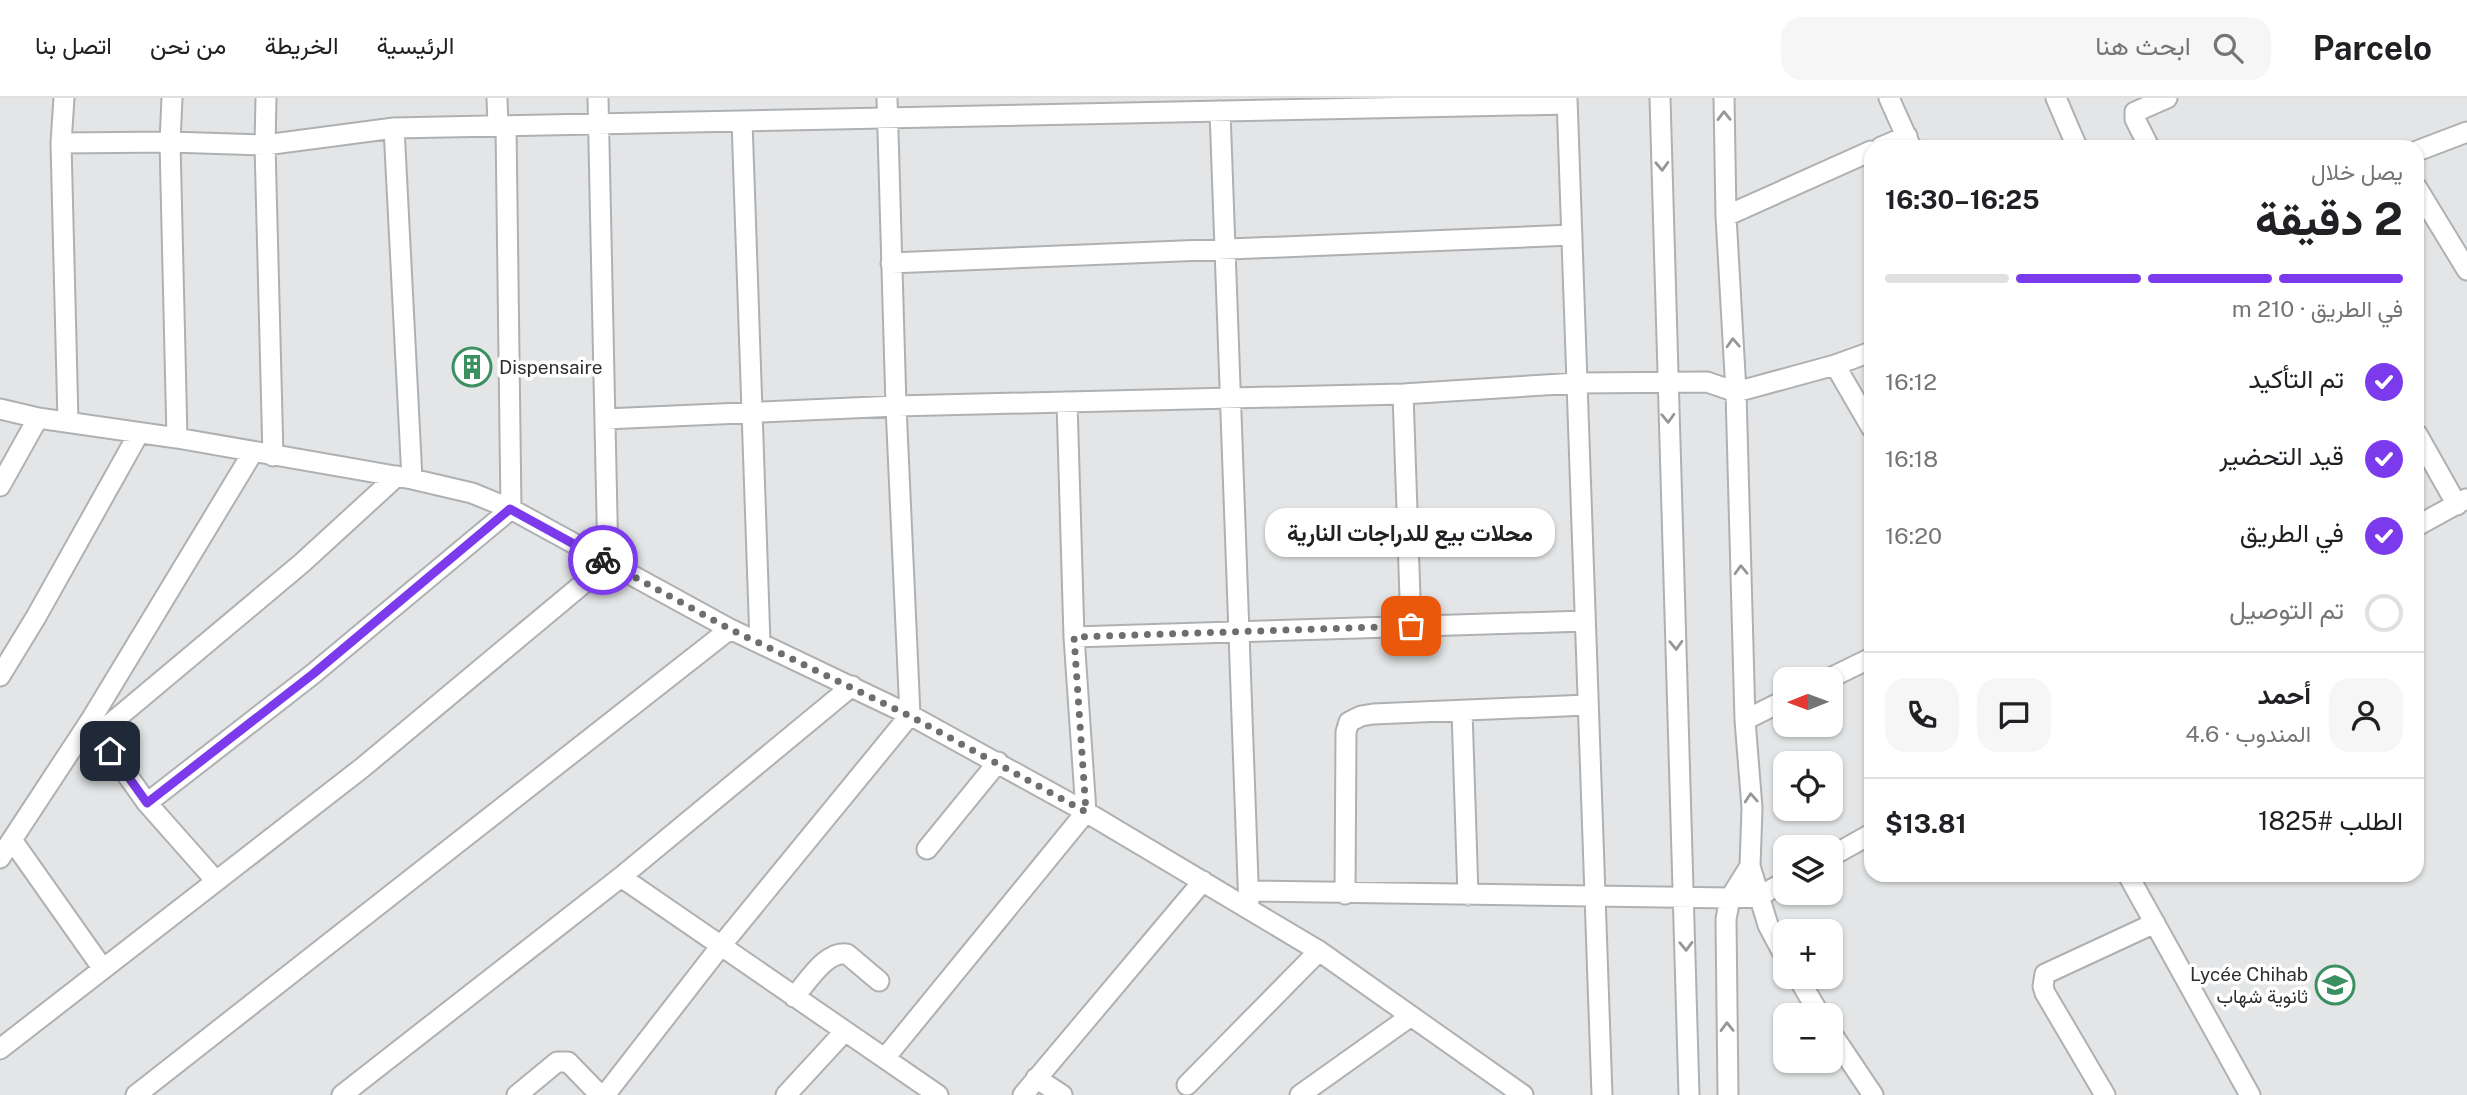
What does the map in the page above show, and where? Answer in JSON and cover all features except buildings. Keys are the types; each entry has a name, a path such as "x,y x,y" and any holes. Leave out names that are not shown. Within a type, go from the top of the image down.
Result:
{"street":[{"path":"64,98 61,143 68,421"},
{"path":"172,98 170,142 177,438"},
{"path":"266,98 273,456"},
{"path":"497,98 502,126 510,509"},
{"path":"598,98 608,563"},
{"path":"517,1095 557,1062 563,1061 568,1062 603,1095 720,947 910,716 896,406 887,98"},
{"path":"1660,98 1689,1095"},
{"path":"1724,98 1745,720 1752,808 1750,866 1773,934"},
{"path":"1889,98 1908,140"},
{"path":"2056,98 2074,140"},
{"path":"2145,140 2135,119 2135,111 2167,98"},
{"path":"61,143 265,145 394,128 1567,101 1602,1095"},
{"path":"1220,111 1249,900"},
{"path":"742,121 760,643"},
{"path":"394,128 404,477"},
{"path":"2424,148 2467,132"},
{"path":"1727,216 1864,155"},
{"path":"2424,199 2467,270"},
{"path":"891,263 1572,235"},
{"path":"605,419 896,406 1403,394 1577,383 1707,382 1736,392 1864,355"},
{"path":"1835,365 1864,415"},
{"path":"1403,394 1411,626"},
{"path":"885,1058 1086,812 1074,637 1067,402"},
{"path":"0,409 38,418 177,438 404,477 472,493 510,509 730,629 852,686 998,762 1203,881 1249,900 1515,1093"},
{"path":"0,486 38,418"},
{"path":"0,676 36,618 139,433"},
{"path":"2424,445 2462,502 2424,522"},
{"path":"0,858 95,726 253,452"},
{"path":"95,726 302,563 404,477"},
{"path":"147,803 313,674 510,509"},
{"path":"0,1049 362,768 608,563"},
{"path":"1074,637 1585,621"},
{"path":"136,1095 730,629"},
{"path":"1843,672 1864,661"},
{"path":"342,1095 621,877 852,686"},
{"path":"1345,894 1346,732 1349,722 1373,714 1587,705"},
{"path":"1745,720 1773,706"},
{"path":"1462,711 1468,895"},
{"path":"95,726 147,803 216,881"},
{"path":"927,849 998,762"},
{"path":"1843,850 1864,839"},
{"path":"12,840 103,969"},
{"path":"1728,1095 1725,928 1730,898 1750,866"},
{"path":"621,877 938,1095"},
{"path":"1023,1095 1203,881"},
{"path":"2132,882 2250,1095"},
{"path":"1249,900 1345,894 1730,898 1759,897 1773,889"},
{"path":"2105,1095 2045,993 2043,979 2045,974 2155,923"},
{"path":"1187,1085 1319,951"},
{"path":"794,997 836,953 847,954 880,981"},
{"path":"1300,1095 1411,1016"},
{"path":"786,1095 845,1031"},
{"path":"1843,1050 1873,1095"},
{"path":"1036,1078 1062,1095"}],"way so far":[{"path":"603,560 730,629 910,716 1086,812 1074,637 1411,626"}],"place":[{"name":"Dispensaire","path":"472,367"},
{"name":"محلات بيع للدراجات النارية","path":"1411,626"},
{"name":"Lycée Chihab ثانوية شهاب","path":"2335,985"}],"route":[{"path":"110,751 147,803 313,674 510,509 603,560"}]}
